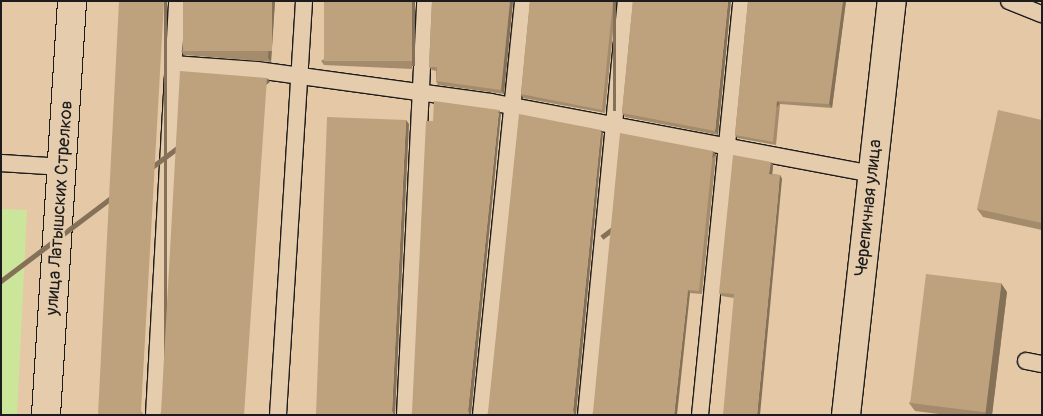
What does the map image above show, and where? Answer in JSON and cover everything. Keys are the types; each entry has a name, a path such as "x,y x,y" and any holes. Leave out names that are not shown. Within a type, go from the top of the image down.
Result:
{"street":[{"name":"улица Латышских Стрелков","path":"46,415 72,1"},
{"name":"Черепичная улица","path":"846,415 892,1"}],"lane":[{"path":"154,415 176,1"},
{"path":"278,415 304,1"},
{"path":"405,415 419,92 425,1"},
{"path":"482,415 523,1"},
{"path":"586,415 626,1"},
{"path":"700,415 741,1"},
{"path":"1009,1 1042,14"},
{"path":"172,64 300,76 513,105 873,174"},
{"path":"1,163 63,167"}],"green space":[{"path":"1,209 27,210 17,415 1,415"}],"building":[{"path":"119,1 164,1 141,411 144,415 98,415"},
{"path":"183,1 272,1 272,51 183,51"},
{"path":"324,1 412,1 412,61 324,61"},
{"path":"432,1 510,1 501,90 436,81 437,67 429,67"},
{"path":"530,1 613,1 602,110 521,94"},
{"path":"633,1 728,1 715,131 622,113"},
{"path":"748,1 843,1 829,104 777,101 773,142 735,135"},
{"path":"180,71 267,78 244,415 160,415"},
{"path":"434,101 499,110 469,415 411,415 426,121 433,121"},
{"path":"998,110 1042,120 1042,223 977,209"},
{"path":"519,114 601,130 574,415 487,415"},
{"path":"327,117 406,120 392,411 394,415 316,415"},
{"path":"620,133 713,151 699,291 688,290 674,415 592,415"},
{"path":"733,155 771,162 769,174 780,175 757,415 723,415 734,294 719,293"},
{"path":"926,274 1001,283 986,412 910,403"}]}
